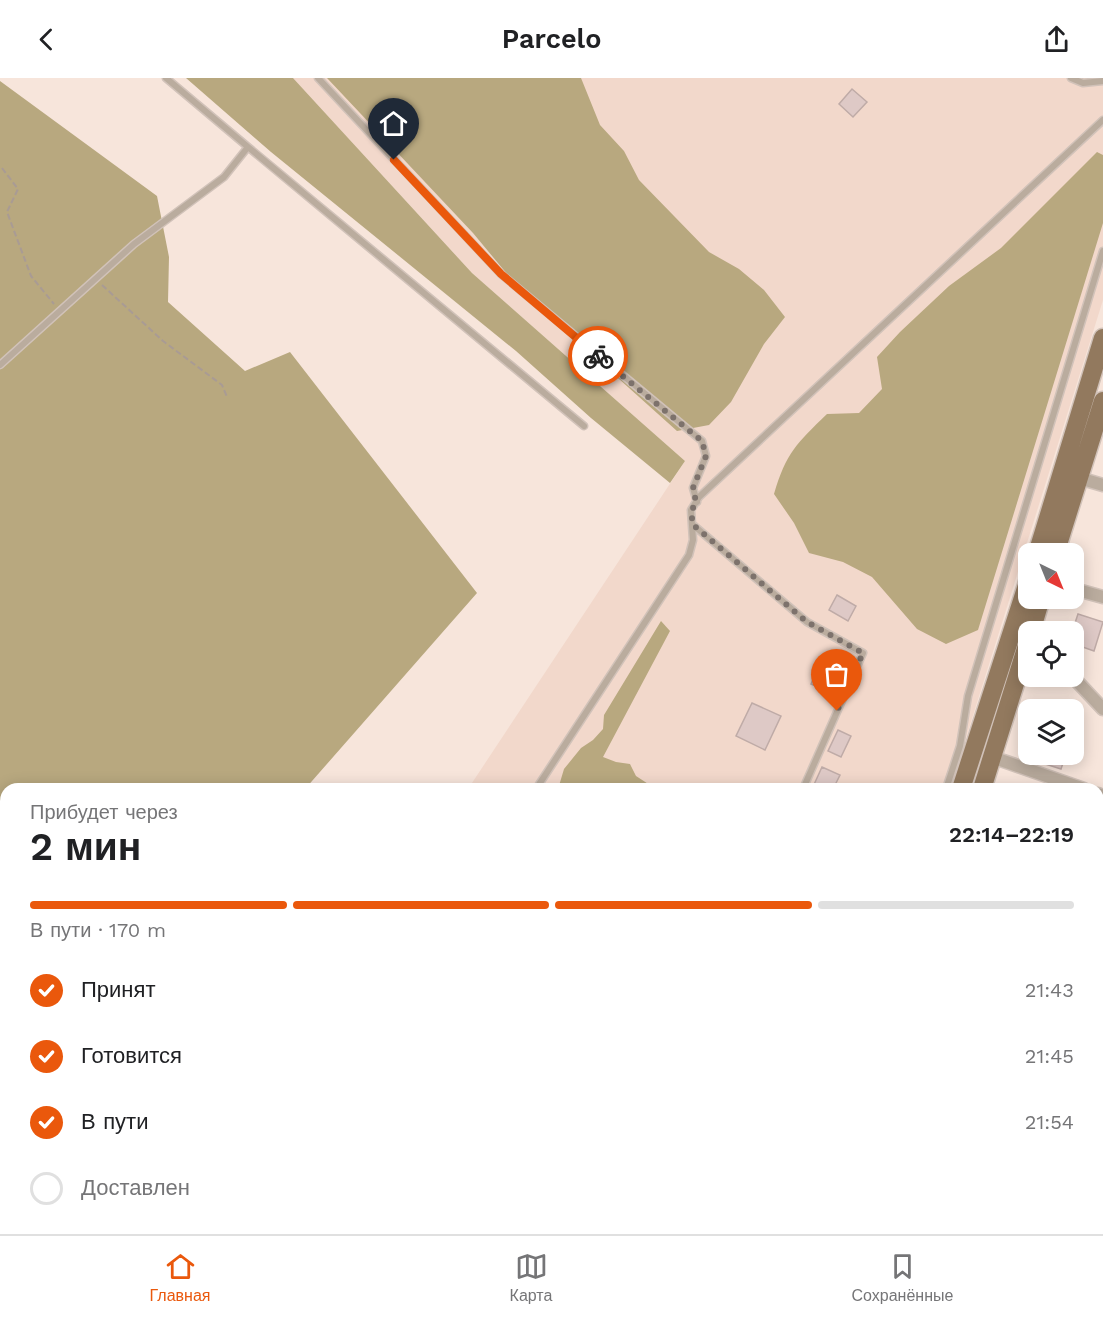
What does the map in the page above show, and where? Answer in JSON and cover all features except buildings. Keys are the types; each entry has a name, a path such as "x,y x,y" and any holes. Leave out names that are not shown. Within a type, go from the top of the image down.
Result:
{"main road":[{"path":"1040,543 1103,338"},
{"path":"1058,543 1103,401"},
{"path":"963,783 1019,609"},
{"path":"984,783 1018,678"}],"street":[{"path":"1079,478 1103,485"},
{"path":"1084,592 1103,597"},
{"path":"1082,687 1103,709"},
{"path":"992,757 1067,783"}],"lane":[{"path":"166,78 584,426"},
{"path":"318,78 501,274 702,441 706,456 693,488 696,502"},
{"path":"1071,78 1083,83 1103,81"},
{"path":"540,783 689,555 693,540 692,510 696,502 1103,120"},
{"path":"0,365 135,244 224,177 248,147"},
{"path":"948,783 960,746 972,685 1103,251"},
{"path":"692,524 807,622 863,653 806,783"}],"path":[{"path":"2,168 18,189 7,212 22,256 31,276 60,310"},
{"path":"95,279 171,347 222,385 227,397"}],"shaded area":[{"path":"186,78 293,78 472,273 685,461 670,483 591,418 516,351 271,152"},
{"path":"293,78 1103,78 1103,300 1027,543 1018,543 1018,572 952,783 472,783 685,461 472,273"},
{"path":"327,78 581,78 600,125 624,151 639,180 709,252 739,269 764,290 785,317 764,344 731,402 709,425 677,431 522,292 473,233"},
{"path":"0,81 157,196 169,257 168,302 245,371 290,352 477,593 310,783 0,783"},
{"path":"1097,152 1103,155 1103,223 978,630 946,644 917,629 872,577 843,562 809,553 794,523 774,494 778,480 788,458 800,441 827,414 859,413 882,389 877,357 900,332 949,286 1001,248"},
{"path":"661,621 670,631 603,757 630,764 636,776 647,783 560,783 564,769 581,748 603,729 604,715"}],"way so far":[{"path":"598,356 702,441 706,456 693,488 693,497 696,502 692,510 692,524 807,622 863,653 837,711"}],"route":[{"path":"394,160 501,274 598,356"}]}
